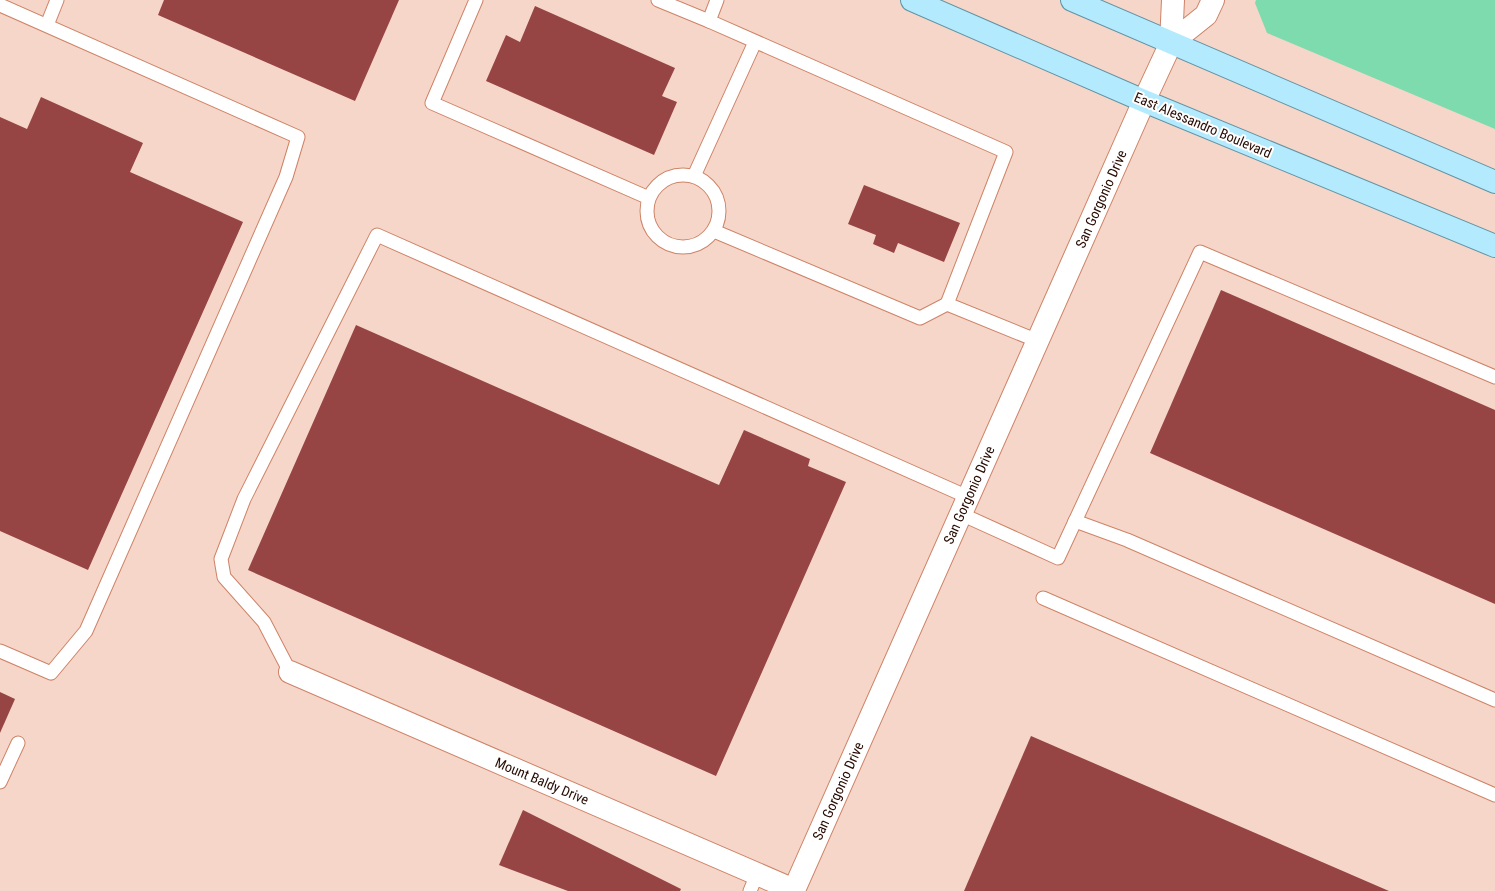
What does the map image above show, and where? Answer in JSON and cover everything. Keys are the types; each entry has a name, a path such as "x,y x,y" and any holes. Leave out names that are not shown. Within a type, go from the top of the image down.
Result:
{"main road":[{"name":"East Alessandro Boulevard","path":"912,0 1144,101 1495,246"},
{"path":"1072,0 1495,182"}],"street":[{"path":"1171,43 1173,0"},
{"path":"1171,43 1206,15 1213,0"},
{"name":"San Gorgonio Drive","path":"795,890 1171,43"},
{"name":"Mount Baldy Drive","path":"290,672 754,882 795,890"}],"lane":[{"path":"47,25 57,0"},
{"path":"476,0 432,103 648,198"},
{"path":"658,0 1006,152 947,304 920,318 714,231"},
{"path":"709,21 717,0"},
{"path":"0,5 298,137 286,177 86,631 51,674 0,651"},
{"path":"694,176 755,42"},
{"path":"672,176 694,176 704,181 712,189 720,210 718,221 714,231 706,240 696,246 684,248 672,246 661,241 652,232 647,216 648,198 654,188 662,181 672,176"},
{"path":"290,672 264,622 224,577 221,558 244,499 377,235 965,505 1058,558 1200,252 1495,377"},
{"path":"947,304 1038,341"},
{"path":"1075,521 1127,540 1495,700"},
{"path":"1043,598 1495,795"},
{"path":"0,782 18,743"}],"shaded area":[{"path":"1256,0 1495,0 1495,129 1267,33 1255,3"}],"building":[{"path":"164,0 399,0 355,101 158,15"},
{"path":"535,6 675,68 662,96 677,102 654,155 486,81 506,35 520,42"},
{"path":"41,97 143,143 130,172 243,222 88,570 0,531 0,117 27,129"},
{"path":"864,185 960,223 944,262 898,243 894,253 873,244 876,235 848,224"},
{"path":"1221,290 1495,410 1495,604 1150,453"},
{"path":"356,325 719,485 744,430 810,459 808,466 846,482 716,776 248,570"},
{"path":"0,692 15,699 0,733"},
{"path":"1031,736 1389,891 964,891"},
{"path":"523,810 681,889 680,891 568,891 499,865"}]}
